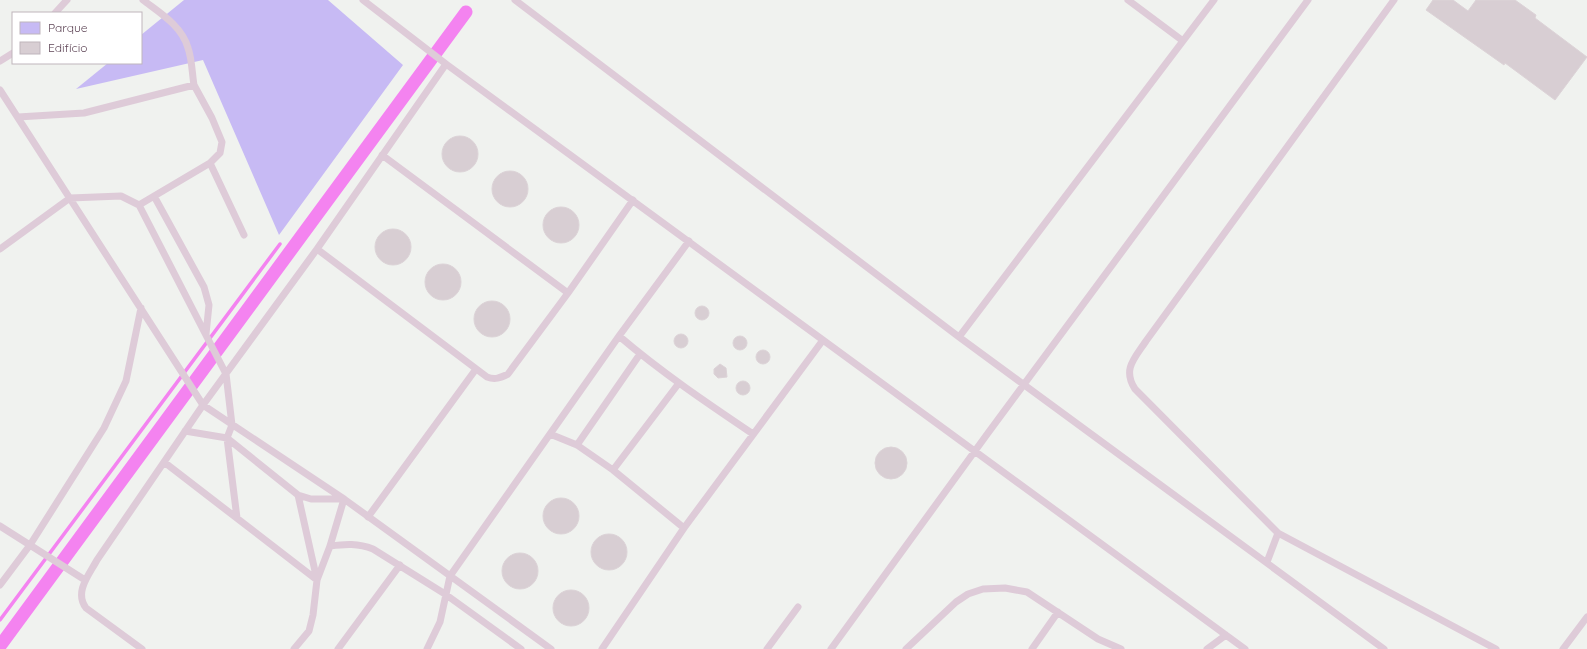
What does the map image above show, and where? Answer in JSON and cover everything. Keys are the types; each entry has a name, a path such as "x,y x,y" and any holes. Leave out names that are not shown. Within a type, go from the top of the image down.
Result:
{"lane":[{"path":"56,12 67,0"},
{"path":"139,205 210,163 220,154 222,142 212,118 194,85 188,48 183,36 173,24 143,0"},
{"path":"363,0 446,64 1245,649"},
{"path":"515,0 959,337 1384,649"},
{"path":"1128,0 1183,41"},
{"path":"959,337 1214,0"},
{"path":"831,649 988,433 1308,0"},
{"path":"1394,0 1146,341 1132,363 1129,371 1129,380 1135,389 1278,533 1496,649"},
{"path":"0,61 12,54"},
{"path":"142,649 86,608 82,600 81,593 85,580 97,560 203,405 316,249 446,64"},
{"path":"18,117 84,113 194,85"},
{"path":"0,90 203,405 344,499 551,649"},
{"path":"382,155 568,293"},
{"path":"210,163 244,234"},
{"path":"0,249 70,198 121,196 139,205 226,374 232,425 227,438 237,518"},
{"path":"154,196 204,287 209,305 206,335"},
{"path":"316,249 476,368 492,379 499,378 508,374 568,293 633,200"},
{"path":"427,649 440,622 450,576 619,336 689,241"},
{"path":"0,584 30,545 104,428 126,381 141,308"},
{"path":"619,336 640,354 679,383 753,434"},
{"path":"602,649 684,528 823,340"},
{"path":"577,445 640,354"},
{"path":"368,517 476,368"},
{"path":"614,470 679,383"},
{"path":"185,431 227,438 298,494 311,499 344,499"},
{"path":"550,434 577,445 614,470 684,528"},
{"path":"164,462 317,580"},
{"path":"298,494 317,580"},
{"path":"294,649 309,631 314,615 317,580 330,546 344,499"},
{"path":"0,526 85,580"},
{"path":"1267,562 1278,533"},
{"path":"330,546 350,544 361,545 373,549 445,594 521,649"},
{"path":"338,649 400,565"},
{"path":"906,649 956,602 968,594 983,589 1005,588 1027,592 1098,639 1121,649"},
{"path":"767,649 798,607"},
{"path":"1032,649 1058,612"},
{"path":"1563,649 1587,617"},
{"path":"1207,649 1226,635"},
{"path":"1098,639 1103,649"}],"green space":[{"path":"184,0 328,0 403,65 279,235 203,60 76,89 107,64 142,64 142,34"}],"building":[{"path":"1433,0 1453,0 1468,11 1476,0 1515,0 1536,15 1535,18 1587,57 1555,100 1505,63 1504,65 1426,10"},
{"path":"464,136 473,141 477,147 477,161 473,167 464,172 456,172 447,167 443,161 442,150 447,141 453,137"},
{"path":"514,171 523,176 527,182 527,196 523,202 514,207 506,207 497,202 493,196 492,185 497,176 503,172"},
{"path":"565,207 574,212 578,218 578,232 574,238 565,243 557,243 548,238 544,232 543,221 548,212 554,208"},
{"path":"397,229 406,234 410,240 410,254 406,260 397,265 389,265 380,260 376,254 375,243 380,234 386,230"},
{"path":"447,264 456,269 460,275 460,289 456,295 447,300 439,300 430,295 426,289 425,278 430,269 436,265"},
{"path":"496,301 505,306 509,312 509,326 505,332 496,337 488,337 479,332 475,326 474,315 479,306 485,302"},
{"path":"702,306 707,308 709,313 707,318 702,320 697,318 695,313 697,308"},
{"path":"681,334 686,336 688,341 686,346 681,348 676,346 674,341 676,336"},
{"path":"740,336 745,338 747,343 745,348 740,350 735,348 733,343 735,338"},
{"path":"763,350 768,352 770,357 768,362 763,364 758,362 756,357 758,352"},
{"path":"720,364 726,368 727,377 718,378 714,374 714,369"},
{"path":"743,381 748,383 750,388 748,393 743,395 738,393 736,388 738,383"},
{"path":"888,447 894,447 904,454 907,463 906,469 900,476 894,479 888,479 878,472 875,466 875,460 882,450"},
{"path":"561,498 574,503 579,516 574,529 561,534 548,529 543,516 548,503"},
{"path":"609,534 622,539 627,552 622,565 609,570 596,565 591,552 596,539"},
{"path":"520,553 533,558 538,571 533,584 520,589 507,584 502,571 507,558"},
{"path":"571,590 584,595 589,608 584,621 571,626 558,621 553,608 558,595"}],"waterway":[{"path":"0,646 466,12"},
{"path":"0,620 280,244"}]}
